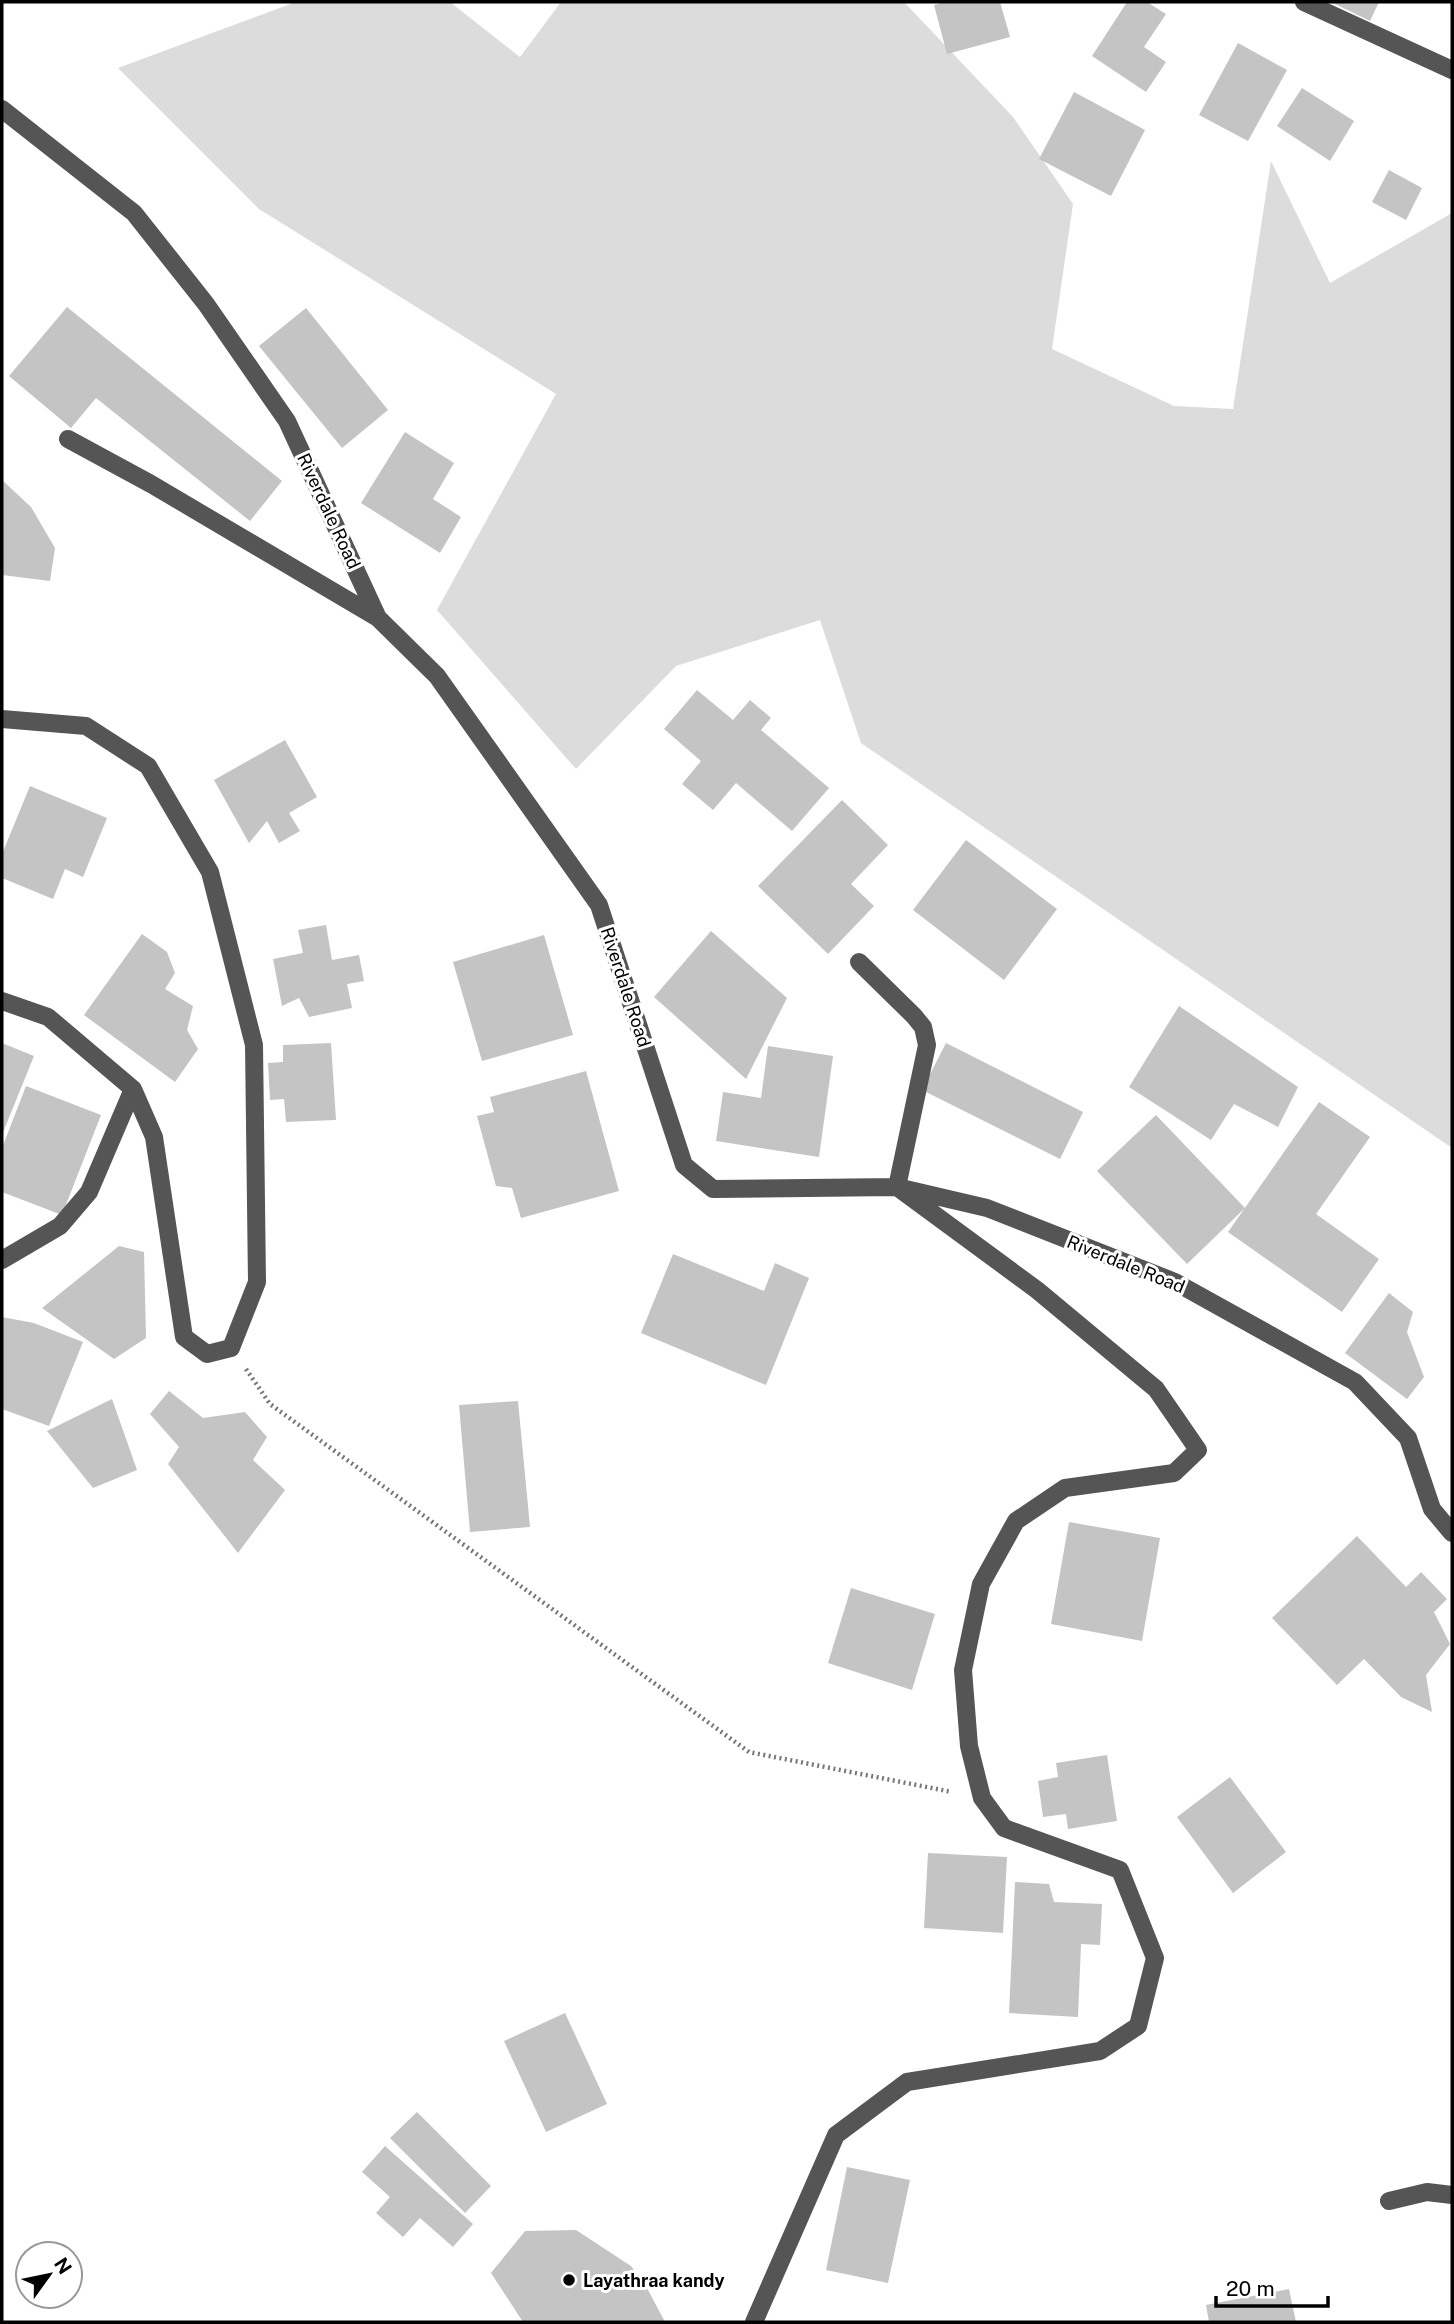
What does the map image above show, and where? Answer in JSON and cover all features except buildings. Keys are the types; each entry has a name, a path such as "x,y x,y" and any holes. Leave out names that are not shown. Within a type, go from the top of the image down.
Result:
{"street":[{"path":"1304,2 1452,70"},
{"name":"Riverdale Road","path":"2,109 134,212 206,304 287,421 378,618 437,677 599,905 684,1165 713,1189 897,1187 987,1208 1175,1282 1355,1382 1408,1438 1432,1509 1452,1534"},
{"path":"68,439 162,490 378,618"},
{"path":"2,719 86,726 148,766 210,872 254,1045 257,1282 231,1348 207,1354 184,1337 154,1137 133,1089 48,1017 2,1001"},
{"path":"754,2322 836,2135 907,2082 1100,2051 1138,2026 1155,1958 1120,1870 1004,1828 982,1798 969,1746 963,1670 981,1584 1016,1521 1065,1488 1174,1474 1198,1450 1156,1390 1037,1290 897,1187 927,1045 923,1027 914,1016 859,962"},
{"path":"2,1260 60,1226 89,1192 133,1089"},
{"path":"1389,2200 1427,2192 1452,2195"}],"path":[{"path":"231,1348 270,1404 749,1752 982,1798"}],"shaded area":[{"path":"296,2 450,2 520,57 561,2 904,2 1013,117 1073,204 1052,349 1174,406 1233,409 1271,161 1330,283 1452,213 1452,1148 861,743 820,620 676,666 576,769 437,610 556,394 259,209 118,68"}],"place":[{"name":"Layathraa kandy","path":"569,2280"}]}
